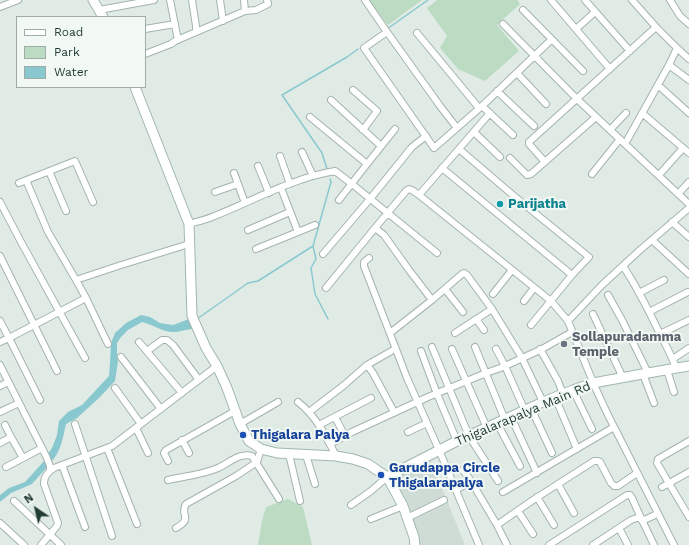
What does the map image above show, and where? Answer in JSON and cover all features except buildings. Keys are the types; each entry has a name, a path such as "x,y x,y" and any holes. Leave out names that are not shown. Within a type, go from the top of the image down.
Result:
{"main road":[{"path":"93,0 101,14"},
{"path":"135,88 189,224 192,316 195,326 217,366 240,424 249,441 261,449 277,453 336,456 354,459 368,464 387,477 403,506 414,537 415,545"},
{"name":"Thigalarapalya Main Rd","path":"387,477 457,441 573,390 593,383 689,366"}],"street":[{"path":"0,7 18,0"},
{"path":"101,14 154,0"},
{"path":"170,0 178,40"},
{"path":"192,0 196,32"},
{"path":"220,0 223,21"},
{"path":"244,0 245,11"},
{"path":"146,54 245,11 256,10 268,4 267,0"},
{"path":"364,0 457,128"},
{"path":"551,0 610,69"},
{"path":"585,0 630,51"},
{"path":"632,0 656,27 689,59"},
{"path":"670,0 680,16 689,24"},
{"path":"523,10 583,71"},
{"path":"576,29 595,12"},
{"path":"146,29 175,24"},
{"path":"503,24 577,99 689,204"},
{"path":"545,162 529,144 529,142 656,27"},
{"path":"387,32 364,48 434,148 551,40"},
{"path":"417,33 480,107 490,113 513,135"},
{"path":"592,174 623,141 642,113 677,48"},
{"path":"669,64 689,80"},
{"path":"516,73 546,104"},
{"path":"658,85 689,113"},
{"path":"353,90 377,111 363,130"},
{"path":"497,91 534,126"},
{"path":"331,100 381,146"},
{"path":"419,194 490,113"},
{"path":"610,130 626,113"},
{"path":"642,113 689,153"},
{"path":"310,117 367,164"},
{"path":"510,158 526,174 531,174 596,117"},
{"path":"340,200 395,129"},
{"path":"474,132 500,157"},
{"path":"323,254 412,147 426,136"},
{"path":"659,175 683,148"},
{"path":"459,149 514,196 590,257 572,275 531,325"},
{"path":"302,152 313,176"},
{"path":"280,156 290,184"},
{"path":"19,183 75,161 93,202"},
{"path":"258,166 268,193"},
{"path":"442,168 572,275"},
{"path":"49,171 66,211"},
{"path":"189,224 211,218 290,184 320,174 335,172 352,184 437,254"},
{"path":"234,173 245,203"},
{"path":"26,180 48,232 86,298 108,344"},
{"path":"678,194 689,182"},
{"path":"215,192 238,184"},
{"path":"281,188 298,232"},
{"path":"326,288 409,189 419,194 551,301 568,321 593,383 674,545"},
{"path":"0,202 85,358"},
{"path":"568,321 623,266 689,208"},
{"path":"248,230 290,212"},
{"path":"672,222 689,237"},
{"path":"256,249 315,225"},
{"path":"375,228 384,235 432,300"},
{"path":"652,240 689,274"},
{"path":"76,280 189,244"},
{"path":"0,256 57,371"},
{"path":"369,258 364,262 364,266 395,348 479,545"},
{"path":"623,266 639,292 673,359 672,369 674,392"},
{"path":"493,294 512,270"},
{"path":"390,333 464,273 492,309 522,358 544,402"},
{"path":"639,292 664,280"},
{"path":"524,301 534,288"},
{"path":"446,289 463,312"},
{"path":"649,312 688,292"},
{"path":"608,295 622,320 646,373 654,403"},
{"path":"0,342 86,298"},
{"path":"455,333 492,309"},
{"path":"593,314 623,378"},
{"path":"476,319 484,330"},
{"path":"660,334 689,320"},
{"path":"0,322 40,400"},
{"path":"330,444 394,412 505,366 553,343 572,332"},
{"path":"147,351 162,340 167,340 173,345 200,380"},
{"path":"139,342 182,394"},
{"path":"432,347 469,436 498,481"},
{"path":"475,347 505,420 520,466"},
{"path":"309,412 343,386 367,365 395,348"},
{"path":"673,359 689,348"},
{"path":"452,349 487,428"},
{"path":"496,349 552,453"},
{"path":"540,349 558,381 559,396 578,449"},
{"path":"421,351 457,441"},
{"path":"121,357 161,409"},
{"path":"0,365 46,456 50,468"},
{"path":"367,365 373,373 394,412"},
{"path":"41,545 58,526 44,484 44,478 50,468 112,446 217,366"},
{"path":"0,386 8,382"},
{"path":"115,388 139,426 148,453"},
{"path":"573,390 592,429"},
{"path":"319,424 371,398"},
{"path":"240,424 278,402"},
{"path":"298,402 319,424 336,456"},
{"path":"0,412 19,403"},
{"path":"168,462 165,452 182,440 235,411"},
{"path":"334,417 345,436"},
{"path":"505,420 537,473"},
{"path":"75,424 112,536"},
{"path":"408,432 427,424"},
{"path":"5,425 23,458"},
{"path":"503,492 614,427"},
{"path":"0,443 11,436"},
{"path":"182,440 189,454"},
{"path":"689,441 658,458 657,462 689,517"},
{"path":"6,467 42,448"},
{"path":"107,448 137,524"},
{"path":"176,528 183,524 186,519 184,507 186,504 236,476 257,462 261,449"},
{"path":"168,480 207,472 247,454 252,456 257,462 279,499"},
{"path":"289,454 300,501"},
{"path":"306,455 315,484"},
{"path":"497,524 537,497 590,464 598,461 600,462 610,483 614,486 618,486 637,473"},
{"path":"62,465 85,527"},
{"path":"463,470 497,524 507,545"},
{"path":"662,487 689,472"},
{"path":"351,505 371,491 387,477"},
{"path":"456,490 471,481"},
{"path":"558,484 574,513"},
{"path":"549,545 627,495 630,495 632,498 654,545"},
{"path":"537,497 554,525"},
{"path":"407,518 444,500"},
{"path":"14,501 61,545"},
{"path":"371,519 403,506"},
{"path":"518,510 532,534"},
{"path":"593,545 602,543 631,520 637,518 642,520 655,515"},
{"path":"0,523 24,545"},
{"path":"619,528 628,545"}],"shaded area":[{"path":"430,459 465,545 419,545 408,505 392,477"}],"green space":[{"path":"369,0 422,0 388,25"},
{"path":"437,0 517,0 520,4 497,25 519,51 485,81 458,69 440,48 447,36 427,8"},
{"path":"288,499 303,507 312,545 258,545 266,507"}],"water":[{"path":"141,315 150,317 160,323 173,325 189,319 192,329 169,332 142,322 128,330 117,343 118,362 115,381 77,418 66,424 63,439 57,454 51,462 47,455 52,448 57,435 59,421 68,412 82,405 109,376 111,343 115,333 126,323"},
{"path":"45,460 48,466 32,484 11,493 0,502 0,495 9,488 25,482"}],"waterway":[{"path":"387,29 428,0"},
{"path":"327,169 322,153 282,95 358,49"},
{"path":"328,319 315,294 311,268 316,259 313,246 331,182 330,179"},
{"path":"197,319 248,283 258,281 313,246"}],"place":[{"name":"Parijatha","path":"500,204"},
{"name":"Sollapuradamma Temple","path":"564,344"},
{"name":"Thigalara Palya","path":"243,435"},
{"name":"Garudappa Circle Thigalarapalya","path":"381,475"}]}
